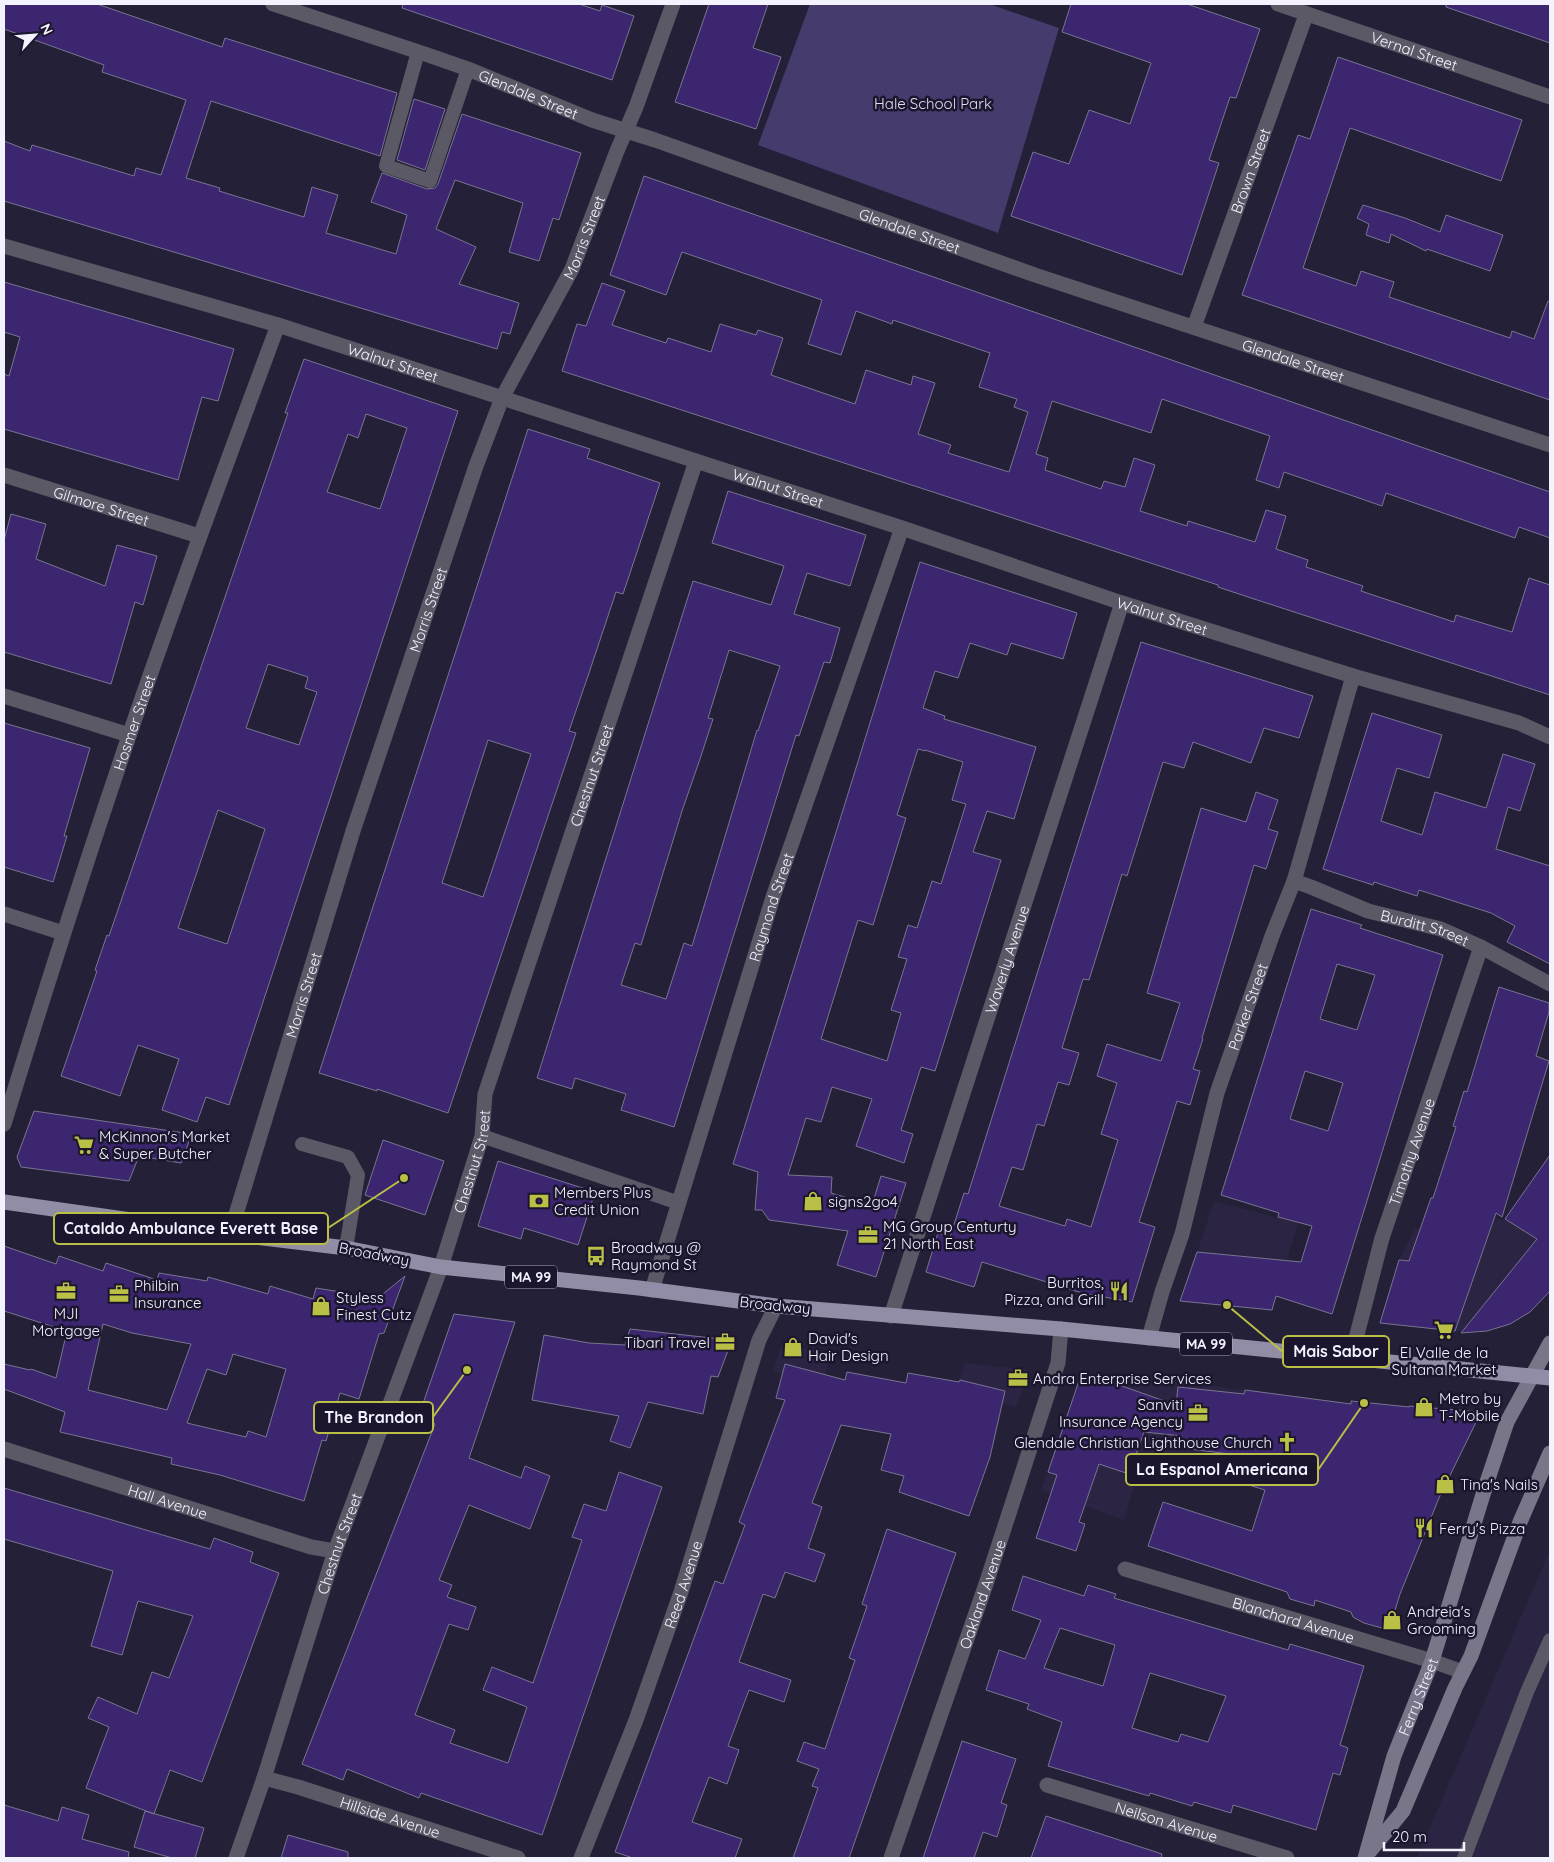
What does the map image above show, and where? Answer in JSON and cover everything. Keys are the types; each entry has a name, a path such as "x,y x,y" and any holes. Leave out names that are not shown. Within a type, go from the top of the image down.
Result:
{"main road":[{"name":"Broadway","path":"4,1202 230,1234 346,1248 441,1267 652,1290 776,1306 1061,1329 1550,1378"},
{"name":"Ferry Street","path":"1366,1857 1394,1756 1432,1661 1507,1422 1550,1343"},
{"name":"Ferry Street","path":"1366,1857 1403,1810 1455,1688 1471,1656 1520,1522 1550,1453"}],"street":[{"name":"Glendale Street","path":"273,4 468,69 592,120 726,165 1035,275 1550,445"},
{"name":"Morris Street","path":"230,1234 353,831 473,476 502,398 572,269 636,107 673,4"},
{"name":"Vernal Street","path":"1278,4 1550,97"},
{"name":"Brown Street","path":"1194,327 1306,14"},
{"name":"Walnut Street","path":"4,246 278,325 902,528 1122,603 1354,676 1519,723 1550,737"},
{"name":"Hosmer Street","path":"4,1124 63,934 129,735 199,536 278,325"},
{"name":"Chestnut Street","path":"236,1858 264,1778 335,1551 441,1267 482,1136 485,1094 696,461"},
{"name":"Gilmore Street","path":"4,475 199,536"},
{"name":"Raymond Street","path":"652,1290 772,897 902,528"},
{"name":"Waverly Avenue","path":"891,1316 1122,603"},
{"name":"Parker Street","path":"1148,1338 1182,1234 1217,1093 1272,936 1294,881 1354,676"},
{"path":"4,696 129,735"},
{"name":"Burditt Street","path":"1294,881 1311,886 1368,911 1441,928 1550,984"},
{"path":"4,914 63,934"},
{"name":"Timothy Avenue","path":"1351,1358 1382,1238 1481,947"},
{"name":"Reed Avenue","path":"581,1858 636,1720 681,1592 759,1340 776,1306"},
{"name":"Oakland Avenue","path":"891,1858 987,1581 1058,1363 1061,1329"},
{"name":"Hall Avenue","path":"4,1449 311,1547 335,1551"},
{"name":"Blanchard Avenue","path":"1125,1569 1463,1672"},
{"name":"Hillside Avenue","path":"264,1778 298,1787 518,1858"},
{"name":"Neilson Avenue","path":"1047,1785 1287,1858"}],"lane":[{"path":"418,52 386,166 430,180 468,69"},
{"path":"482,1136 679,1203"},
{"path":"302,1144 348,1157 358,1175 346,1248"},
{"path":"1464,1858 1527,1692 1550,1640"}],"shaded area":[{"path":"1550,1155 1550,1291 1539,1304 1517,1320 1487,1331 1456,1331 1380,1323 1399,1260 1415,1228 1484,1250 1495,1218 1508,1221 1531,1182"},
{"path":"1214,1201 1298,1223 1272,1310 1181,1301"},
{"path":"781,1346 831,1351 825,1375 785,1364 782,1374 773,1371"},
{"path":"965,1363 1029,1370 1016,1407 1002,1403 1005,1391 960,1380"},
{"path":"1082,1372 1245,1390 1236,1481 1142,1460 1124,1520 1041,1490"},
{"path":"1550,1550 1550,1858 1422,1858 1418,1855"}],"green space":[{"name":"Hale School Park","path":"810,4 989,4 1059,28 998,233 758,145"}],"building":[{"path":"4,4 97,4 222,47 225,38 397,93 380,156 211,101 186,178 220,188 219,191 304,217 312,187 338,195 326,233 396,254 407,215 371,202 382,173 427,189 435,188 462,114 581,153 559,220 553,218 539,261 509,252 523,203 455,180 436,229 476,247 459,284 519,303 510,334 502,332 497,349 4,201 4,141 30,151 32,145 134,176 136,168 161,175 186,100 102,72 104,65 4,29"},
{"path":"403,4 579,4 600,11 602,5 634,16 612,80 402,8"},
{"path":"709,4 768,4 753,48 781,57 756,129 675,102"},
{"path":"1071,4 1187,4 1260,29 1236,98 1230,97 1209,160 1219,163 1182,275 1011,216 1033,152 1069,164 1089,110 1130,124 1151,63 1062,32"},
{"path":"1446,4 1550,4 1550,43 1446,7"},
{"path":"1338,57 1522,120 1501,181 1350,128 1303,268 1356,286 1361,271 1394,282 1389,297 1510,338 1512,331 1534,339 1548,301 1550,301 1550,400 1242,295 1298,135 1310,139"},
{"path":"414,99 445,109 425,170 397,160"},
{"path":"644,176 1550,492 1550,538 1519,527 1515,538 1386,493 1382,506 1284,472 1279,488 1256,480 1270,436 1162,399 1151,433 1052,401 1036,454 1048,458 1045,470 1101,489 1104,481 1125,487 1134,458 1155,465 1140,511 1187,526 1188,521 1255,542 1266,510 1286,516 1276,549 1308,560 1306,567 1363,586 1361,591 1454,622 1456,615 1512,632 1529,578 1550,585 1550,695 562,371 577,324 586,326 602,283 625,291 612,325 666,343 668,338 711,352 720,324 756,335 758,330 783,338 771,375 855,404 866,370 911,385 913,376 935,383 918,434 951,445 948,453 1009,472 1028,412 1014,407 1017,399 979,387 990,353 893,320 892,324 856,311 841,355 808,344 822,300 682,252 666,295 610,275"},
{"path":"1363,205 1405,218 1440,232 1446,215 1503,235 1490,271 1427,249 1426,251 1391,234 1389,243 1366,235 1369,224 1357,218"},
{"path":"4,282 234,349 218,401 202,397 178,480 4,429 4,374 9,376 20,337 4,332"},
{"path":"304,359 458,411 229,1105 206,1097 197,1122 162,1110 179,1059 138,1045 120,1096 61,1076 97,971 95,970 107,935 109,936 288,413 285,413","holes":["366,414 407,428 380,509 327,492 348,434 358,438","268,664 308,677 305,688 317,692 299,745 246,728","218,810 265,829 227,944 178,928"]},
{"path":"528,429 590,449 587,458 660,483 623,594 616,592 569,731 576,733 448,1113 377,1089 377,1091 319,1073","holes":["488,740 531,754 483,897 442,883"]},
{"path":"728,491 866,535 850,586 807,573 794,614 840,628 830,663 824,662 799,736 796,735 674,1127 621,1110 626,1094 575,1078 572,1089 537,1078 693,581 771,605 784,566 712,543","holes":["729,650 780,666 757,730 692,946 684,943 666,999 621,985 635,943 641,945 682,811 713,719 708,718"]},
{"path":"11,514 46,524 36,559 105,586 117,545 157,556 143,605 135,602 111,684 4,652 4,540"},
{"path":"920,562 1077,613 1063,659 1011,643 1007,655 970,643 958,678 935,671 923,708 945,716 944,719 1036,747 1014,819 987,811 973,852 1001,860 935,1071 921,1067 901,1130 913,1134 904,1163 856,1146 872,1099 832,1087 821,1122 806,1118 788,1175 832,1177 831,1193 872,1205 881,1176 906,1183 876,1277 837,1265 848,1231 769,1220 762,1210 755,1210 758,1172 733,1164","holes":["918,749 963,762 952,800 966,804 941,884 932,881 917,928 908,925 898,957 907,959 891,1010 901,1013 887,1061 821,1039 858,920 873,925 906,818 897,815"]},
{"path":"1141,642 1313,696 1299,738 1264,728 1251,763 1193,742 1184,768 1163,762 1127,876 1122,874 1089,980 1083,979 1062,1048 1079,1053 1069,1085 1058,1082 1044,1126 1037,1124 1023,1170 1012,1167 999,1206 1065,1226 1067,1219 1091,1227 1118,1140 1101,1134 1117,1083 1097,1076 1107,1044 1161,1061 1180,1003 1147,993 1201,808 1246,822 1256,792 1278,800 1268,829 1278,832 1266,869 1254,865 1193,1069 1200,1071 1190,1105 1177,1101 1139,1222 1155,1227 1132,1302 1082,1293 982,1262 974,1287 926,1272 938,1233 950,1237 964,1193 968,1194"},
{"path":"1372,713 1442,735 1429,778 1397,768 1381,821 1422,835 1435,792 1486,808 1503,754 1535,764 1520,811 1508,807 1496,849 1550,866 1550,964 1507,942 1515,926 1491,913 1419,890 1417,896 1374,882 1373,885 1323,869"},
{"path":"4,723 90,748 64,836 67,836 53,882 4,867"},
{"path":"1311,909 1362,925 1360,928 1443,955 1332,1314 1276,1296 1272,1310 1180,1301 1197,1252 1301,1262 1312,1226 1278,1217 1279,1213 1221,1195","holes":["1337,964 1375,975 1357,1030 1320,1019","1305,1071 1343,1083 1328,1131 1290,1119"]},
{"path":"1499,987 1549,1003 1549,1012 1536,1056 1549,1061 1502,1217 1496,1213 1455,1331 1380,1323 1399,1260 1409,1261 1431,1198 1433,1198 1456,1127 1453,1126 1464,1091 1467,1092"},
{"path":"34,1111 192,1134 181,1163 139,1156 129,1181 21,1167 17,1157"},
{"path":"383,1140 444,1161 425,1215 365,1195"},
{"path":"1550,1155 1550,1291 1530,1312 1510,1324 1487,1331 1461,1333 1537,1239 1505,1219"},
{"name":"Members Plus Credit Union","path":"498,1161 595,1192 578,1245 524,1228 521,1239 478,1226"},
{"path":"4,1246 56,1264 59,1256 103,1271 106,1263 157,1280 159,1273 207,1281 208,1277 268,1294 270,1286 313,1299 316,1288 378,1298 405,1276 384,1333 379,1334 359,1399 340,1393 326,1441 322,1440 304,1501 220,1475 171,1464 172,1458 60,1432 65,1412 4,1389 4,1364 31,1369 56,1378 67,1331 4,1311","holes":["103,1324 132,1333 191,1344 167,1410 88,1390","233,1354 286,1369 266,1437 248,1431 246,1437 187,1423 207,1369 226,1375"]},
{"path":"454,1314 515,1322 469,1458 521,1478 525,1466 550,1476 530,1529 469,1505 439,1580 452,1585 447,1597 476,1607 468,1630 449,1624 415,1715 455,1730 450,1743 508,1763 527,1707 483,1690 492,1667 533,1683 582,1540 572,1537 584,1504 606,1511 619,1472 662,1487 542,1835 421,1793 419,1798 347,1769 343,1780 302,1764 435,1424 418,1418"},
{"path":"630,1329 721,1339 730,1345 718,1377 711,1376 703,1414 648,1402 630,1448 610,1441 619,1416 532,1400 544,1335 589,1343 625,1345"},
{"path":"785,1364 845,1380 847,1372 906,1383 908,1373 959,1382 960,1380 1005,1391 990,1457 969,1516 899,1492 904,1476 881,1470 891,1434 841,1425 812,1503 822,1507 808,1548 825,1554 815,1582 785,1572 775,1598 763,1594 739,1662 791,1680 784,1702 749,1690 728,1746 739,1750 727,1784 709,1777 692,1822 742,1839 735,1858 633,1858 615,1852 715,1581 723,1584 745,1525 739,1522 785,1400 776,1398"},
{"path":"1082,1372 1176,1405 1178,1387 1244,1394 1245,1390 1351,1404 1351,1401 1481,1412 1439,1498 1400,1594 1389,1630 1364,1623 1353,1617 1351,1612 1315,1600 1314,1606 1290,1599 1287,1592 1148,1546 1163,1502 1252,1531 1265,1490 1236,1481 1238,1455 1181,1448 1182,1436 1144,1432 1129,1474 1099,1464 1079,1522 1085,1524 1076,1551 1036,1538 1057,1475 1048,1472"},
{"path":"4,1488 210,1549 214,1538 253,1552 250,1562 279,1573 202,1782 170,1770 154,1814 86,1788 109,1727 88,1718 98,1697 137,1714 152,1672 169,1678 193,1616 138,1601 122,1655 91,1646 113,1571 4,1539"},
{"path":"887,1529 956,1553 849,1858 793,1858 818,1788 812,1786 819,1769 797,1761 804,1742 825,1749 855,1660 849,1658 867,1606 862,1604"},
{"path":"1023,1576 1084,1596 1088,1585 1116,1594 1114,1598 1288,1650 1290,1644 1364,1666 1340,1745 1348,1748 1340,1775 1333,1773 1316,1830 1233,1805 1231,1813 1194,1802 1192,1806 1150,1793 1149,1796 1048,1766 1062,1722 1027,1709 1029,1704 986,1690 999,1650 1025,1659 1041,1620 1012,1610","holes":["1060,1628 1115,1645 1103,1686 1044,1668","1150,1673 1226,1696 1208,1742 1181,1734 1178,1742 1132,1728"]},
{"path":"962,1741 1016,1759 1001,1803 1007,1805 997,1837 983,1832 974,1858 923,1858"},
{"path":"4,1805 58,1821 62,1807 89,1815 82,1839 129,1852 128,1858 4,1858"},
{"path":"145,1811 204,1828 195,1858 172,1858 134,1847"},
{"path":"1046,1816 1162,1854 1161,1858 1031,1858"},
{"path":"288,1835 348,1852 348,1858 281,1858"}],"place":[{"name":"McKinnon's Market & Super Butcher","path":"84,1145"},
{"name":"Cataldo Ambulance Everett Base","path":"404,1178"},
{"name":"Members Plus Credit Union","path":"539,1201"},
{"name":"signs2go4","path":"813,1201"},
{"name":"MG Group Centurty 21 North East","path":"868,1235"},
{"name":"Broadway @ Raymond St","path":"596,1256"},
{"name":"MJI Mortgage","path":"66,1291"},
{"name":"Burritos, Pizza, and Grill","path":"1119,1291"},
{"name":"Philbin Insurance","path":"119,1294"},
{"name":"Mais Sabor","path":"1227,1305"},
{"name":"Styless Finest Cutz","path":"321,1306"},
{"name":"El Valle de la Sultana Market","path":"1444,1330"},
{"name":"Tibari Travel","path":"725,1342"},
{"name":"David's Hair Design","path":"793,1347"},
{"name":"The Brandon","path":"467,1370"},
{"name":"Andra Enterprise Services","path":"1018,1378"},
{"name":"La Espanol Americana","path":"1364,1403"},
{"name":"Metro by T-Mobile","path":"1424,1407"},
{"name":"Sanviti Insurance Agency","path":"1198,1413"},
{"name":"Glendale Christian Lighthouse Church","path":"1287,1442"},
{"name":"Tina's Nails","path":"1445,1484"},
{"name":"Ferry's Pizza","path":"1424,1528"},
{"name":"Andreia's Grooming","path":"1392,1620"}]}
